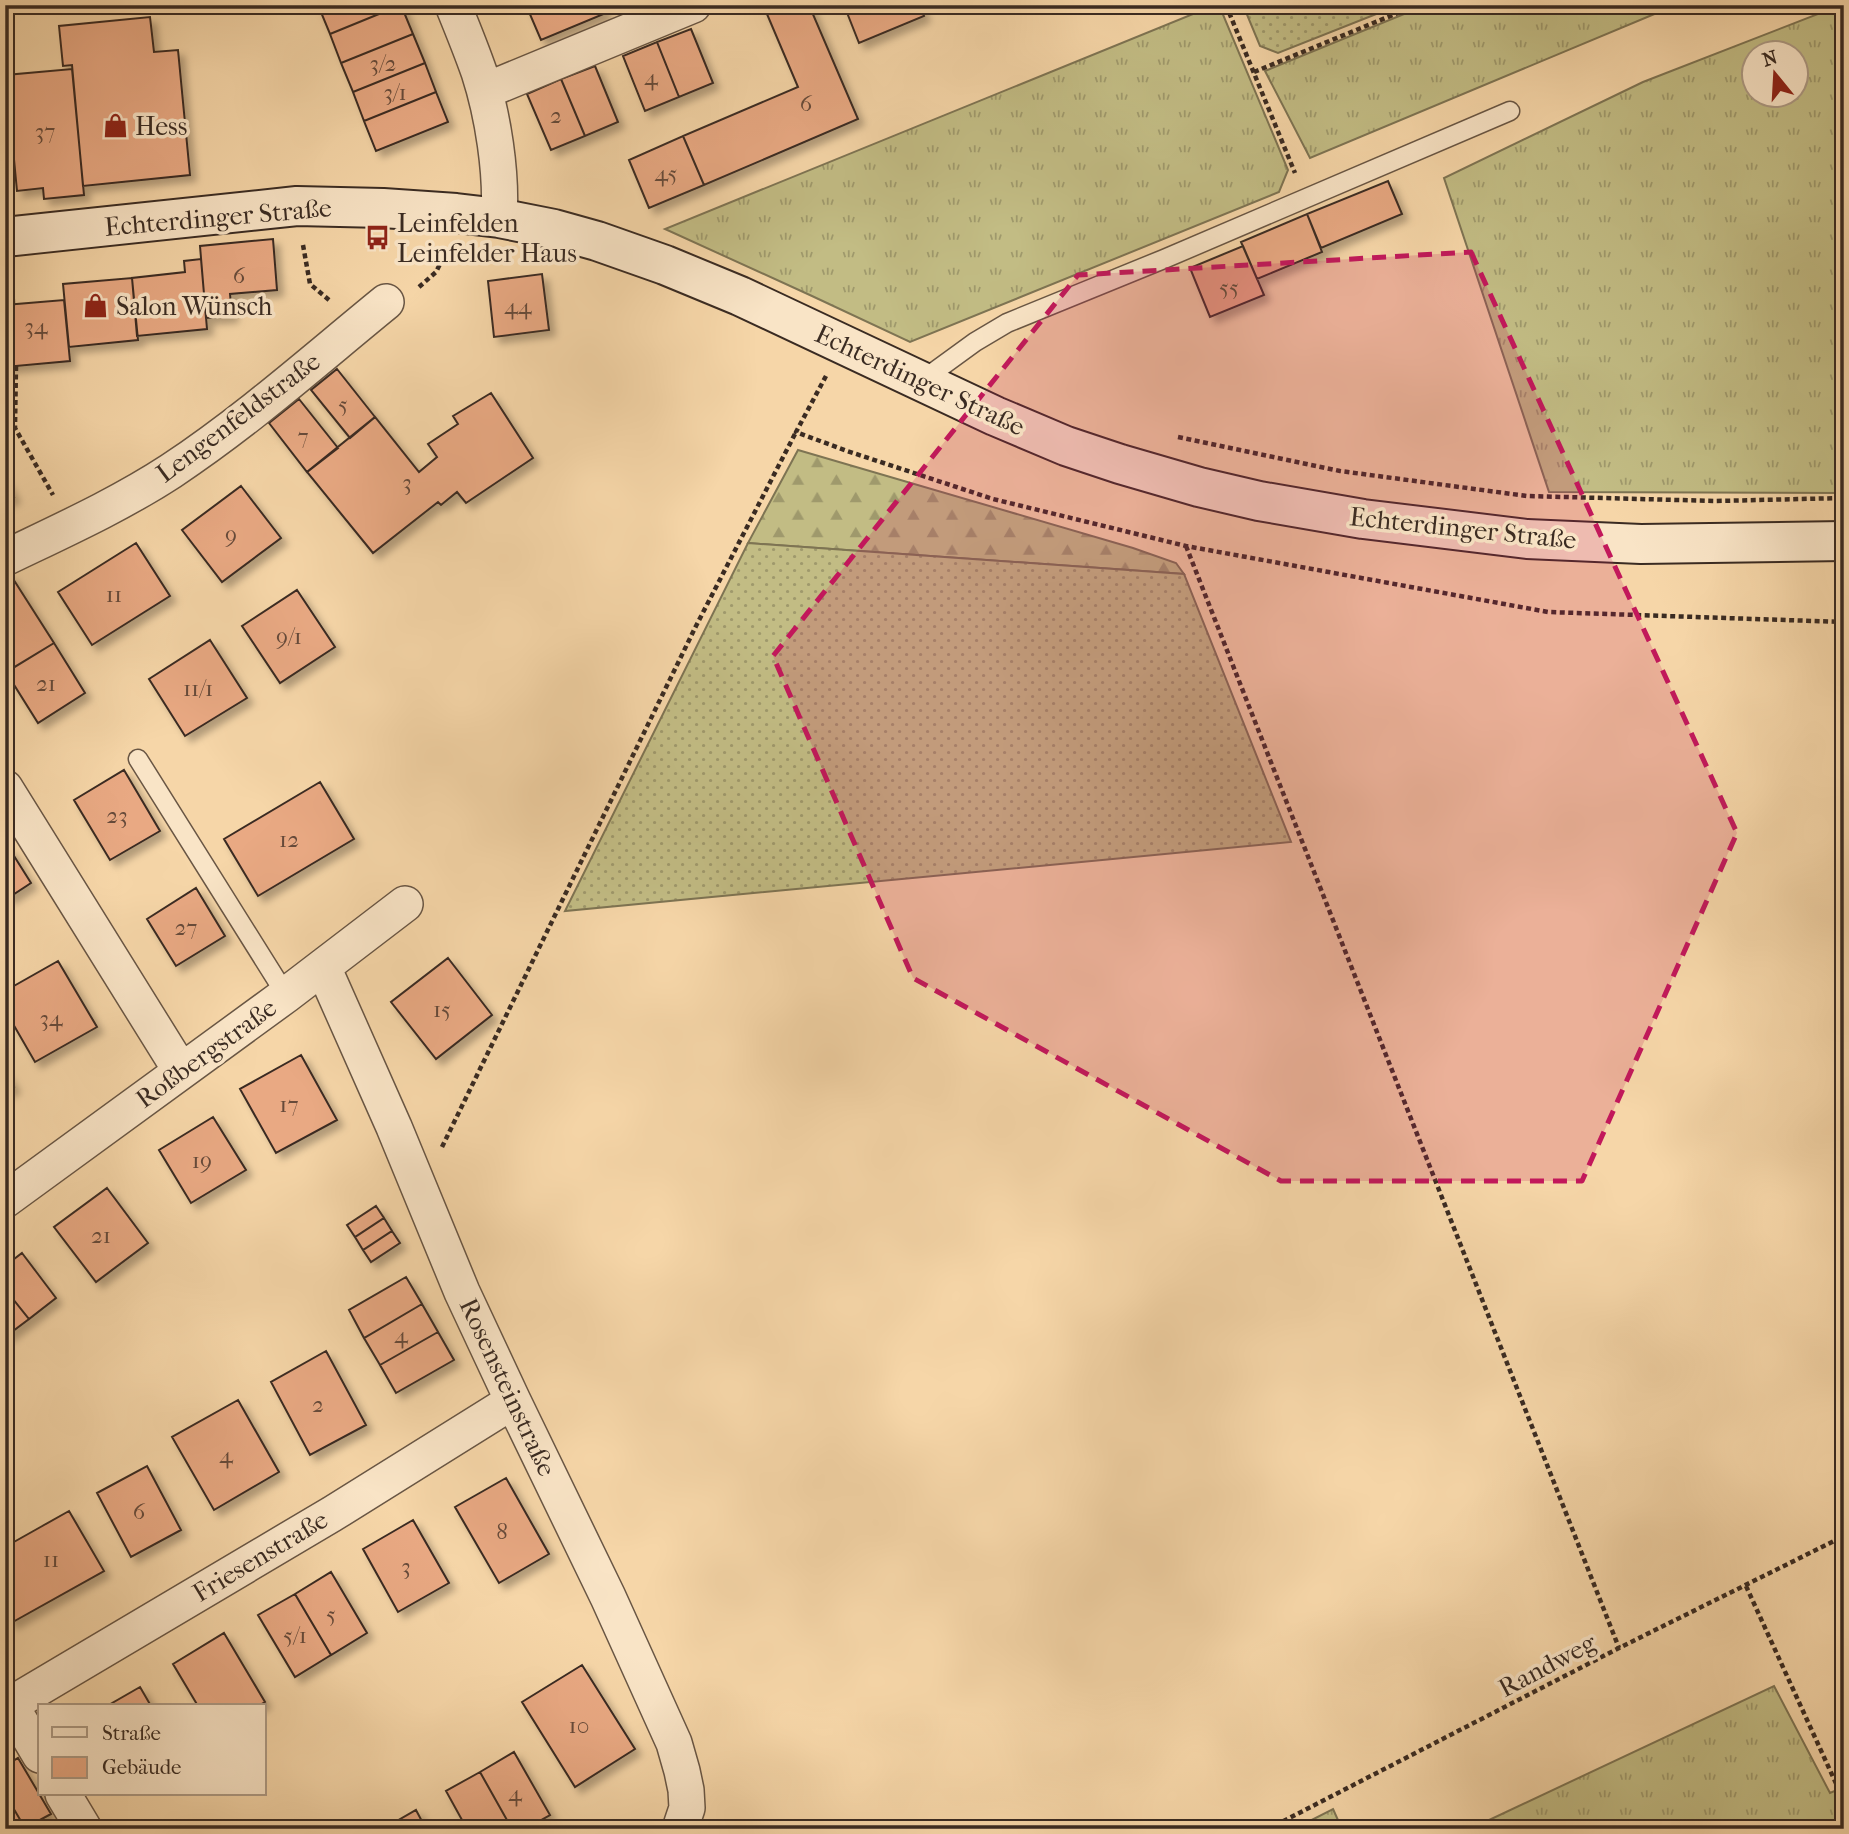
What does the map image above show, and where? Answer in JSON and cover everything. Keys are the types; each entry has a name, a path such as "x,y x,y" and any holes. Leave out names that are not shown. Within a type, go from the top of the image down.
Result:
{"main road":[{"name":"Echterdinger Straße","path":"5,237 297,206 383,208 499,218 597,241 665,265 740,296 920,382 1066,446 1199,487 1259,502 1363,519 1527,539 1641,544 1844,541"}],"street":[{"path":"453,5 485,91 495,150 499,218"},
{"path":"485,91 694,5"},
{"name":"Lengenfeldstraße","path":"5,558 71,526 168,473 254,411 386,302"},
{"path":"5,788 181,1071"},
{"name":"Roßbergstraße","path":"5,1200 286,995 405,904"},
{"name":"Rosensteinstraße","path":"323,967 462,1292 608,1597 668,1731 682,1770 683,1818"},
{"name":"Friesenstraße","path":"7,1703 332,1514 513,1401"},
{"path":"7,1703 38,1752"},
{"path":"64,1796 84,1829"}],"lane":[{"path":"920,382 975,342 1007,323 1510,111"},
{"path":"138,759 286,995"}],"path":[{"path":"1226,5 1292,165"},
{"path":"1254,72 1417,5"},
{"path":"297,206 310,284 357,325"},
{"path":"386,302 404,296 436,272 446,255 456,213"},
{"path":"417,1182 450,1134 696,626 844,345"},
{"path":"16,366 15,428 71,526"},
{"path":"796,432 993,499 1186,546 1548,612 1844,622"},
{"path":"1178,437 1340,471 1527,496 1716,501 1844,498"},
{"path":"1186,546 1619,1648"},
{"name":"Randweg","path":"1268,1829 1619,1648 1844,1536"},
{"path":"1746,1586 1844,1801"}],"highlighted area":[{"path":"1471,252 1737,833 1582,1181 1281,1181 913,978 773,656 1078,275"}],"green space":[{"path":"1219,5 1288,170 1279,192 910,342 665,229"},
{"path":"1243,5 1399,5 1278,53 1260,46"},
{"path":"1426,5 1676,5 1310,158 1265,71"},
{"path":"1844,5 1844,493 1549,492 1444,178 1643,82 1741,44 1741,108 1811,108 1811,38 1756,38"},
{"path":"798,450 1133,548 1176,563 1184,574 748,543"},
{"path":"748,543 1184,574 1291,842 565,911"},
{"path":"1774,1686 1830,1793 1844,1787 1844,1829 1470,1829"},
{"path":"1333,1809 1342,1829 1294,1829"}],"building":[{"path":"318,5 401,5 330,34"},
{"path":"401,5 413,34 341,63 330,34"},
{"path":"526,5 602,5 606,13 541,40"},
{"path":"809,5 858,119 704,185 683,136 798,87 764,7"},
{"path":"844,5 920,5 924,16 859,43"},
{"path":"150,17 154,52 178,50 190,175 83,186 72,65 63,66 59,26"},
{"path":"691,29 713,83 679,97 657,42"},
{"path":"413,34 425,63 353,92 341,63"},
{"path":"657,42 679,97 645,111 623,56"},
{"path":"425,63 436,92 364,121 353,92"},
{"path":"595,66 618,122 585,136 561,79"},
{"path":"72,69 84,195 44,199 43,188 17,191 6,75"},
{"path":"561,79 585,136 551,150 527,94"},
{"path":"436,92 448,122 376,151 364,121"},
{"path":"683,136 704,185 649,208 629,160"},
{"path":"1388,181 1402,214 1321,248 1307,214"},
{"path":"1307,214 1322,252 1257,279 1241,242"},
{"path":"273,239 277,290 230,294 232,316 206,318 200,246"},
{"path":"1243,246 1264,295 1210,317 1190,268"},
{"path":"201,259 207,329 137,336 132,278 185,272 184,261"},
{"path":"542,274 549,330 494,337 488,281"},
{"path":"132,278 138,340 69,347 63,284"},
{"path":"64,300 70,361 5,367 5,305"},
{"path":"337,369 375,417 350,438 311,390"},
{"path":"491,393 533,458 466,503 457,492 441,505 438,502 373,553 307,472 375,417 419,472 437,457 428,444 458,424 453,416"},
{"path":"299,399 338,448 307,472 269,423"},
{"path":"5,479 14,497 5,501"},
{"path":"241,486 281,538 222,582 182,530"},
{"path":"136,543 170,596 92,645 58,592"},
{"path":"10,574 54,643 5,673 5,577"},
{"path":"297,590 335,647 280,683 242,626"},
{"path":"210,640 247,698 185,736 149,679"},
{"path":"54,643 85,693 38,723 6,672"},
{"path":"124,770 160,831 110,860 74,800"},
{"path":"320,782 354,839 258,896 224,839"},
{"path":"9,848 31,883 8,898 5,893 5,850"},
{"path":"196,888 225,936 176,966 147,919"},
{"path":"448,958 492,1015 436,1059 391,1002"},
{"path":"58,961 97,1027 35,1062 5,1010 5,991"},
{"path":"301,1055 337,1120 276,1153 240,1089"},
{"path":"5,1072 14,1087 5,1092"},
{"path":"213,1117 246,1170 191,1203 159,1150"},
{"path":"107,1188 148,1243 96,1282 54,1227"},
{"path":"376,1206 384,1218 355,1237 347,1225"},
{"path":"384,1218 392,1231 363,1250 355,1237"},
{"path":"392,1231 400,1243 371,1262 363,1250"},
{"path":"22,1253 56,1298 29,1319 5,1289 5,1266"},
{"path":"406,1277 422,1304 364,1338 349,1310"},
{"path":"5,1289 29,1319 5,1337"},
{"path":"422,1304 438,1332 380,1365 364,1338"},
{"path":"438,1332 454,1360 396,1393 380,1365"},
{"path":"326,1351 366,1425 310,1455 271,1382"},
{"path":"238,1400 279,1472 214,1510 172,1437"},
{"path":"147,1466 181,1530 131,1557 97,1493"},
{"path":"506,1478 549,1554 499,1583 455,1507"},
{"path":"69,1511 104,1571 11,1623 5,1613 5,1547"},
{"path":"413,1520 449,1583 398,1612 363,1549"},
{"path":"331,1572 367,1633 331,1655 295,1594"},
{"path":"295,1594 331,1655 295,1677 258,1615"},
{"path":"224,1633 265,1702 197,1704 173,1664"},
{"path":"582,1665 635,1749 575,1787 522,1702"},
{"path":"140,1687 150,1704 110,1704"},
{"path":"514,1752 550,1815 525,1829 512,1829 480,1772"},
{"path":"18,1758 51,1814 25,1828 5,1794 5,1766"},
{"path":"480,1772 512,1829 467,1829 446,1791"},
{"path":"5,1794 25,1828 25,1829 5,1829"},
{"path":"416,1810 426,1829 383,1829"}],"place":[{"name":"Hess","path":"115,126"},
{"name":"Leinfelden Leinfelder Haus","path":"377,238"},
{"name":"Salon Wünsch","path":"96,306"}]}
